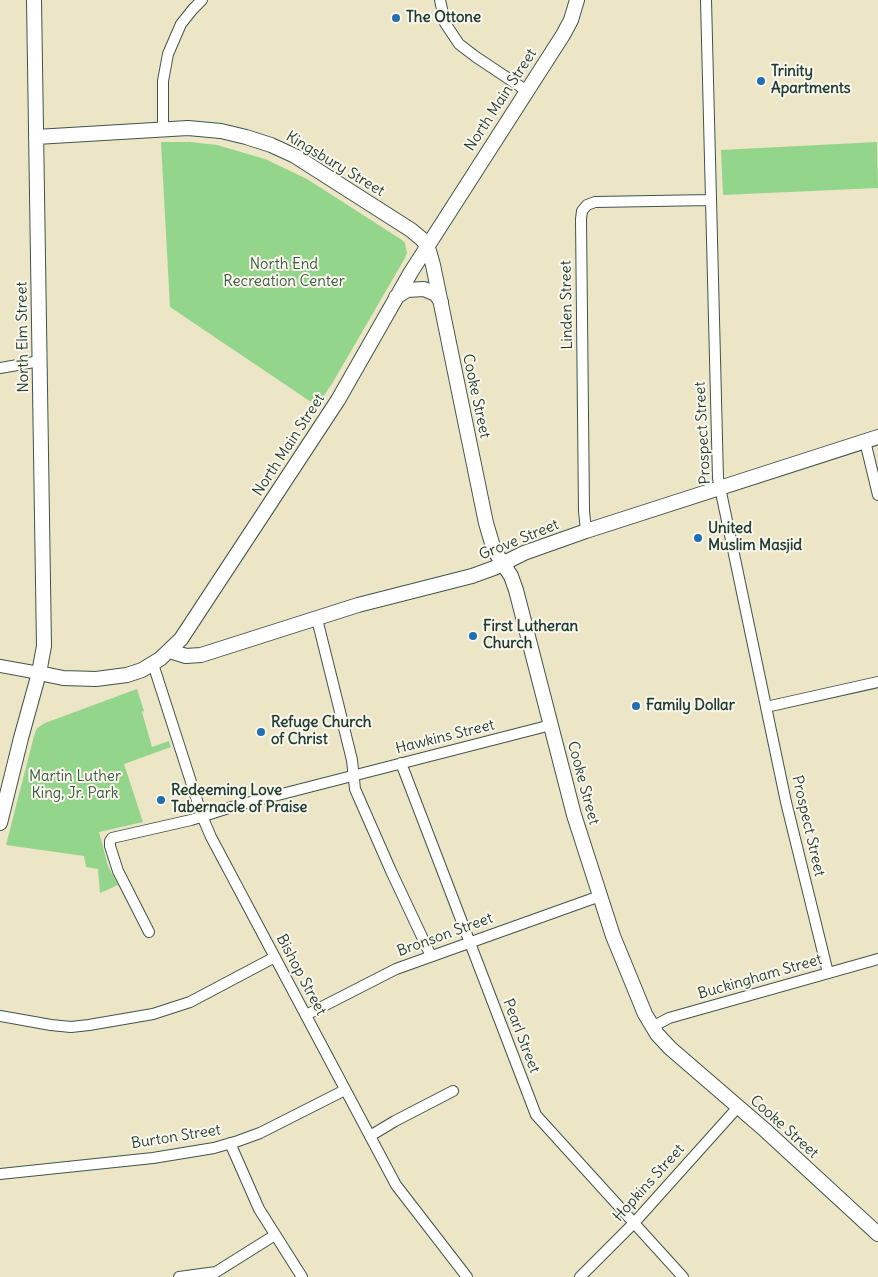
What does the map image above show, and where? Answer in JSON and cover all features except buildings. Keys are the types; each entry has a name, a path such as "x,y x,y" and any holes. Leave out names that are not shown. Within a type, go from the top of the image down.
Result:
{"main road":[{"name":"North Elm Street","path":"34,0 44,624 44,654 39,673"},
{"name":"North Main Street","path":"39,673 73,679 104,679 128,675 153,664 170,651 186,631 338,400 395,298 427,246 563,35 577,0"},
{"name":"Kingsbury Street","path":"36,138 196,128 221,131 260,141 281,149 312,166 411,230 427,246"},
{"name":"Cooke Street","path":"427,246 434,265 486,524 494,550 511,576 516,590 574,815 600,896 621,957 652,1027 670,1048 878,1234"},
{"path":"395,298 407,290 424,289 436,294 442,305"},
{"name":"Grove Street","path":"170,651 186,656 197,656 358,606 472,576 503,564 524,553 586,531 871,439"},
{"path":"0,823 39,673"}],"street":[{"path":"163,129 163,81 168,54 181,24 202,0"},
{"path":"440,0 445,23 459,44 527,90"},
{"name":"Prospect Street","path":"706,0 717,466 786,802 828,973"},
{"name":"Linden Street","path":"586,531 584,511 582,211 587,205 596,202 711,200"},
{"path":"0,368 40,361"},
{"path":"871,439 878,495"},
{"path":"317,618 352,760 357,793 431,956"},
{"name":"Bishop Street","path":"153,664 202,816 400,1191 467,1277"},
{"path":"0,666 39,673"},
{"path":"766,707 878,682"},
{"name":"Hawkins Street","path":"149,932 118,871 110,841 114,837 202,816 551,725"},
{"name":"Pearl Street","path":"401,764 536,1115 683,1277"},
{"name":"Bronson Street","path":"306,1015 389,972 600,896"},
{"path":"0,1016 72,1027 89,1026 153,1014 190,1002 275,957"},
{"name":"Buckingham Street","path":"652,1027 669,1018 878,959"},
{"name":"Burton Street","path":"0,1174 169,1156 230,1144 266,1130 345,1090"},
{"path":"370,1136 395,1121 453,1092"},
{"name":"Hopkins Street","path":"580,1277 634,1223 738,1107"},
{"path":"230,1144 259,1209 302,1277"},
{"path":"179,1277 216,1272 275,1235"}],"green space":[{"name":"North End Recreation Center","path":"161,142 190,142 217,145 265,159 307,179 405,243 407,253 405,258 317,406 170,307"},
{"path":"877,142 878,188 723,195 721,150"},
{"name":"Martin Luther King, Jr. Park","path":"137,689 152,747 169,741 171,747 124,764 143,822 99,832 108,866 118,885 100,893 98,869 86,867 84,856 6,845 37,728 45,723"}],"place":[{"name":"The Ottone","path":"396,18"},
{"name":"Trinity Apartments","path":"761,81"},
{"name":"United Muslim Masjid","path":"698,538"},
{"name":"First Lutheran Church","path":"473,636"},
{"name":"Family Dollar","path":"636,706"},
{"name":"Refuge Church of Christ","path":"261,732"},
{"name":"Redeeming Love Tabernacle of Praise","path":"161,800"}]}
